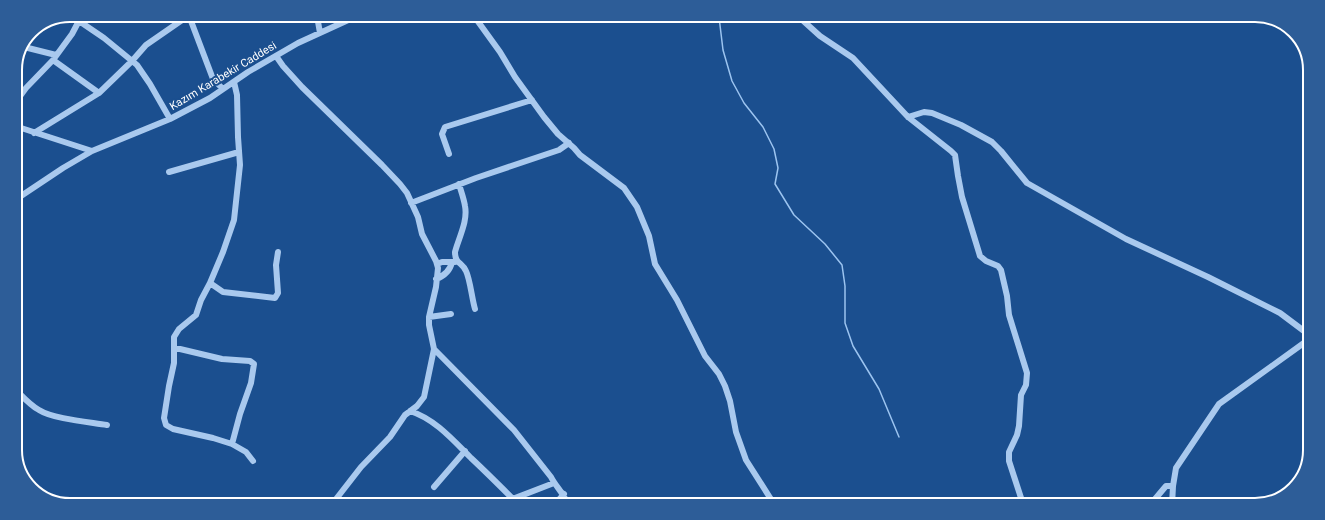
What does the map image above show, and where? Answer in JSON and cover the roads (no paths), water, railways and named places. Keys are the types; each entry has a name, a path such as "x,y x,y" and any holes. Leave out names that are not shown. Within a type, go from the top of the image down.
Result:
{"street":[{"path":"22,93 55,57 72,34 78,22"},
{"path":"80,22 104,38 137,65 170,119"},
{"path":"34,133 99,93 146,46 180,22"},
{"path":"192,22 213,79 223,89"},
{"path":"318,22 320,33"},
{"name":"Kazım Karabekir Caddesi","path":"22,195 92,151 170,119 210,98 248,72 276,56 345,22"},
{"path":"478,22 500,52 515,77 554,128 586,161 624,188 637,207 649,236 655,264 687,319 705,356 719,374 725,386 736,432 746,460 770,498"},
{"path":"805,22 820,36 853,58 908,117 951,150 955,155 962,197 980,256 986,261 998,266 1001,270 1007,296 1009,315 1027,373 1026,385 1021,395 1017,435 1009,452 1009,461 1021,498"},
{"path":"27,48 55,57 99,93"},
{"path":"276,56 302,87 397,180 407,193 418,217 422,234 438,268 436,288 429,317 429,325 434,349 424,396 417,406 405,415 390,437 360,467 337,498"},
{"path":"234,82 237,95 240,165 234,220 223,252 201,300 196,315 179,329 175,335 174,363 164,415 166,425 172,429 213,438 232,444 246,452 253,461"},
{"path":"449,154 442,134 445,127 532,100"},
{"path":"908,117 924,112 932,113 961,125 992,142 1027,183 1126,239 1275,310 1303,330"},
{"path":"22,129 92,151"},
{"path":"411,203 459,184 559,150 569,143"},
{"path":"169,172 239,152"},
{"path":"436,279 447,273 455,262 455,252 464,226 466,211 459,184"},
{"path":"210,283 223,292 275,298 278,293 276,265 278,252"},
{"path":"437,264 442,262 455,262 466,271 474,309"},
{"path":"429,317 451,314"},
{"path":"1171,498 1170,486 1176,468 1219,404 1303,344"},
{"path":"174,349 180,349 222,359 250,361 254,364 251,383 240,414 232,444"},
{"path":"434,349 514,430 551,477 554,484 564,494 565,498"},
{"path":"22,396 30,404 46,414 107,425"},
{"path":"410,411 431,421 464,451 511,498"},
{"path":"434,487 464,451"},
{"path":"521,498 554,484"},
{"path":"1157,498 1170,486"},
{"path":"560,498 564,494"}],"waterway":[{"path":"720,22 723,50 732,81 744,103 763,127 774,149 778,168 775,184 794,215 825,244 842,265 845,286 845,323 853,346 879,389 899,437"}]}
